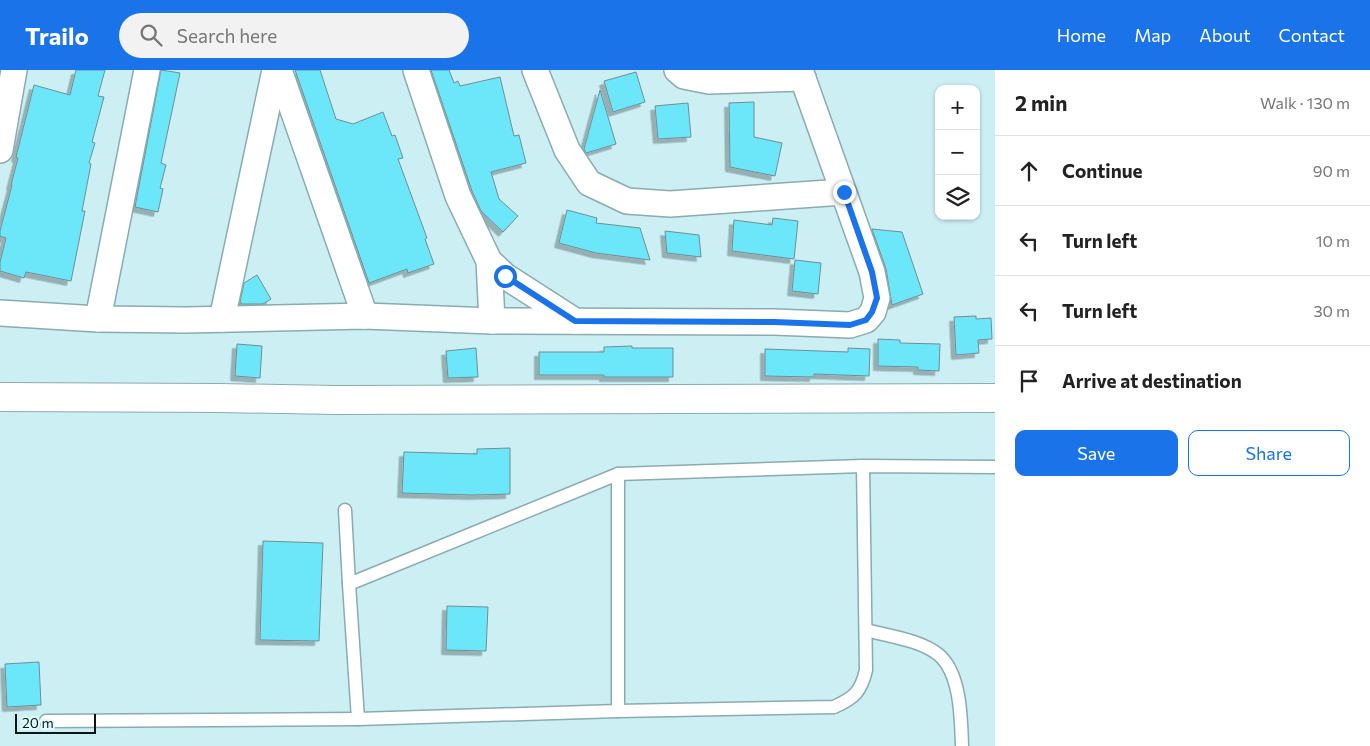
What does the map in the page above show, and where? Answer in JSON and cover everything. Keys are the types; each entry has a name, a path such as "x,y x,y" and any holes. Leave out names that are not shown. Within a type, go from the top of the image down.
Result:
{"street":[{"path":"0,150 14,70"},
{"path":"98,319 147,70"},
{"path":"222,319 275,70"},
{"path":"279,70 365,316"},
{"path":"416,70 458,196 489,261 505,276 575,321"},
{"path":"535,70 567,150 589,183 627,201 670,204 844,192"},
{"path":"0,313 98,319 365,316 492,321 774,322 850,325 866,320 872,312 877,298 872,272 802,74 709,81 684,76 676,70"},
{"path":"489,261 492,321"},
{"path":"0,397 336,400 995,398"}],"lane":[{"path":"349,584 618,474 863,466 995,467"},
{"path":"46,721 358,720 834,706 852,698 863,684 866,670 863,466"},
{"path":"618,474 618,711"},
{"path":"345,510 358,720"},
{"path":"866,630 917,644 939,655 952,674 961,713 962,746"}],"building":[{"path":"76,70 105,70 98,96 104,97 92,142 95,143 89,163 91,164 82,211 85,211 71,281 26,272 24,278 0,271 0,262 6,238 0,236 0,231 34,85 70,95"},
{"path":"161,70 180,73 161,163 166,165 160,188 163,189 158,212 135,207"},
{"path":"295,70 320,70 336,119 353,124 383,112 392,136 395,135 403,158 398,159 427,238 425,239 434,264 408,273 407,269 369,283"},
{"path":"431,70 449,70 454,83 458,81 460,86 500,77 514,136 519,135 526,163 491,172 499,199 518,216 503,232 481,211 472,191"},
{"path":"636,72 645,102 613,112 604,81"},
{"path":"600,90 616,144 586,153 584,149"},
{"path":"754,102 754,137 782,143 775,176 730,167 729,103"},
{"path":"688,103 691,137 658,139 655,106"},
{"path":"567,210 597,218 596,223 640,228 650,260 596,253 559,243"},
{"path":"773,218 798,221 794,259 732,251 734,220 772,225"},
{"path":"872,229 902,232 923,294 892,305 886,269"},
{"path":"665,231 699,235 701,257 667,253"},
{"path":"795,260 821,263 818,294 792,291"},
{"path":"257,275 271,299 263,304 242,304 240,302 244,283"},
{"path":"976,316 976,319 991,318 992,339 978,340 979,353 956,355 954,317"},
{"path":"878,339 900,340 900,343 940,344 939,371 918,370 918,367 878,366"},
{"path":"237,344 262,346 260,378 235,376"},
{"path":"632,346 632,348 673,348 673,377 539,375 539,352 604,352 604,347"},
{"path":"476,348 478,377 448,378 446,351"},
{"path":"848,348 870,349 869,376 814,374 814,377 765,376 765,349 848,352"},
{"path":"510,448 510,494 402,493 404,452 477,454 477,449"},
{"path":"263,541 323,543 319,641 260,640"},
{"path":"447,606 488,607 486,651 446,650"},
{"path":"39,662 41,705 7,707 5,664"}],"route":[{"path":"505,276 575,321 774,322 850,325 866,320 872,312 877,298 872,272 844,192"}]}
